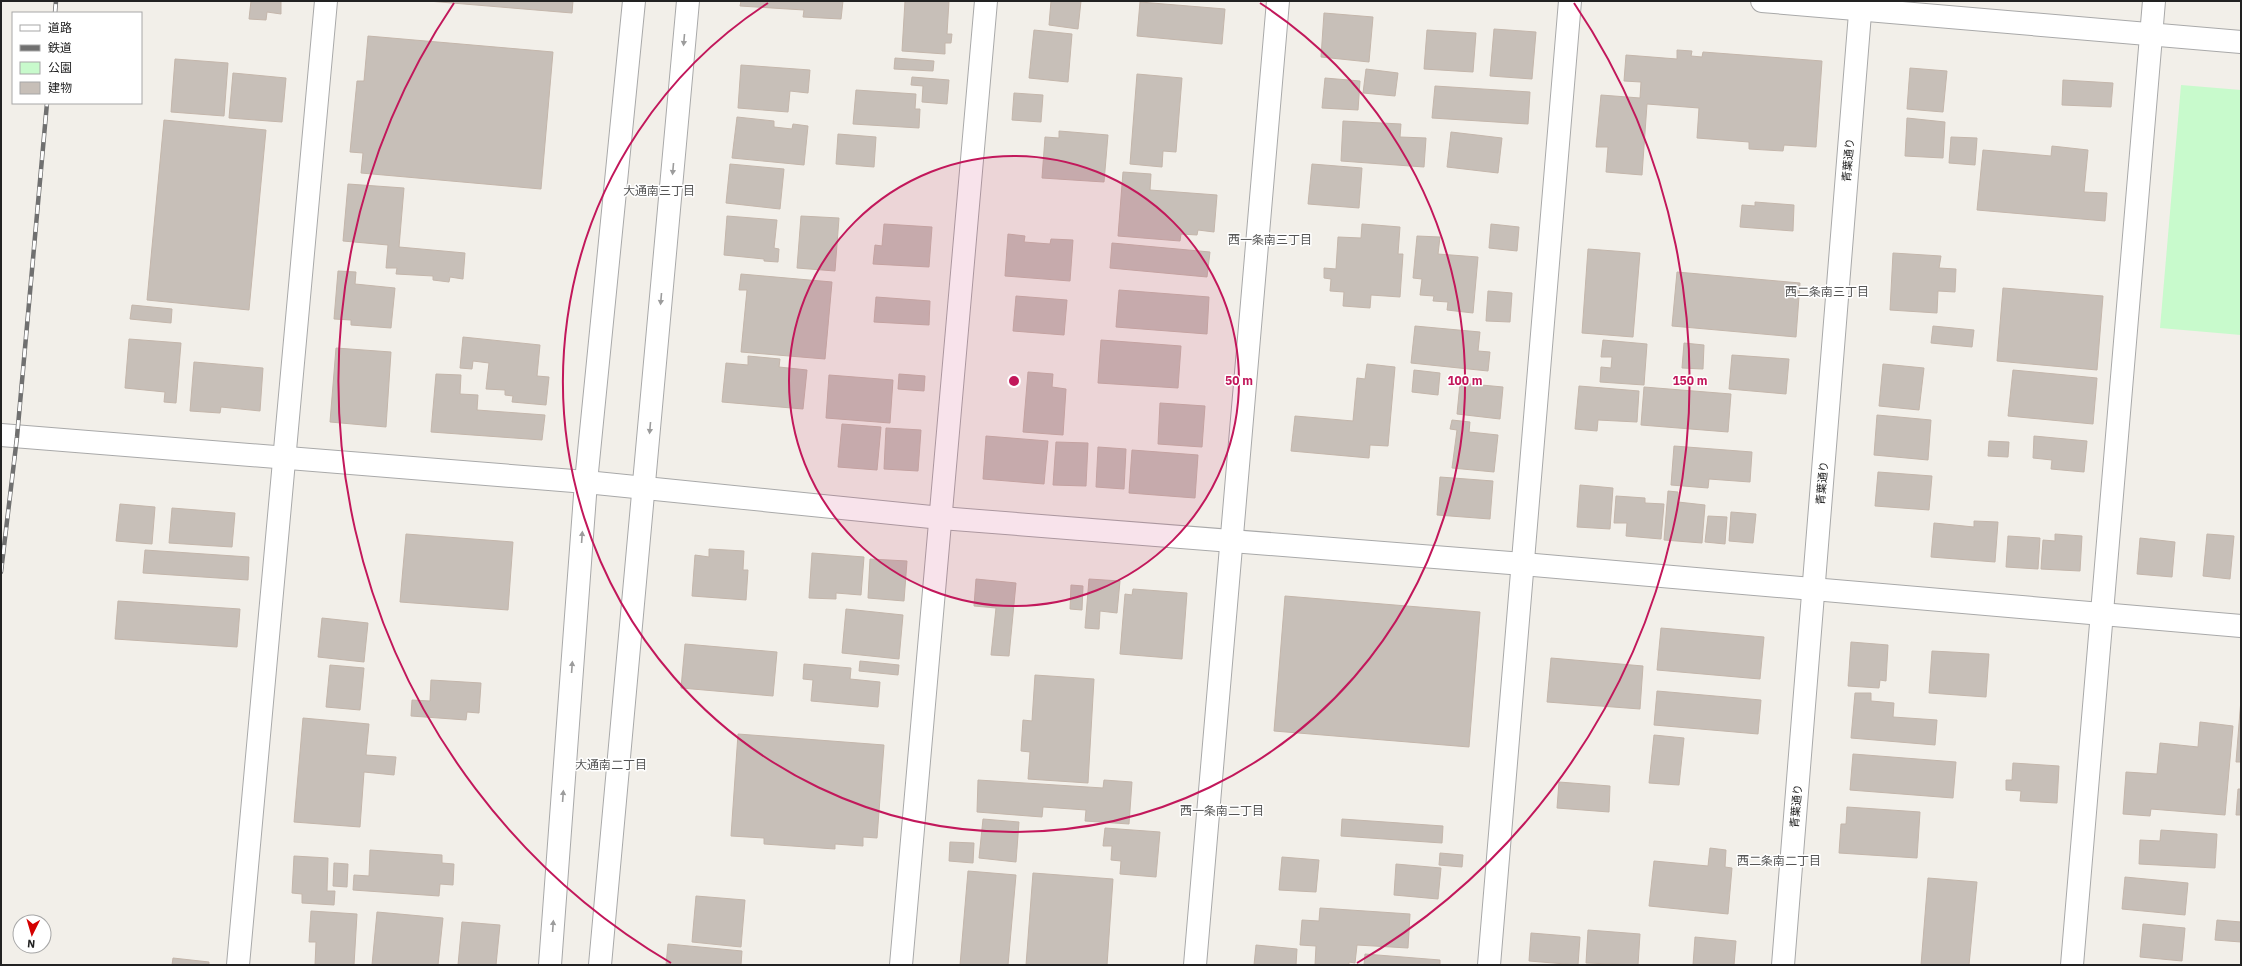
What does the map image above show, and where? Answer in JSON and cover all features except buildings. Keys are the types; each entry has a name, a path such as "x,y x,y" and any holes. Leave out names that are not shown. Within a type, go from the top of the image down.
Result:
{"street":[{"path":"238,965 286,458 326,1"},
{"path":"550,965 586,482 634,1"},
{"path":"600,965 688,1"},
{"path":"901,965 986,1"},
{"path":"1195,965 1230,541 1278,1"},
{"path":"1489,965 1570,1"},
{"path":"1762,1 1861,6 2151,35 2241,42"},
{"path":"2072,965 2154,1"},
{"name":"青葉通り","path":"1783,965 1861,6"},
{"path":"1,435 586,482 941,518 1523,564 2241,626"}],"green space":[{"path":"2181,85 2241,90 2241,335 2160,328"}],"railway":[{"path":"55,12 56,1"},
{"path":"1,572 17,437 47,104"}],"district":[{"name":"大通南三丁目","path":"659,191"},
{"name":"西一条南三丁目","path":"1270,240"},
{"name":"西二条南三丁目","path":"1827,292"},
{"name":"大通南二丁目","path":"611,765"},
{"name":"西一条南二丁目","path":"1222,811"},
{"name":"西二条南二丁目","path":"1779,861"}]}
